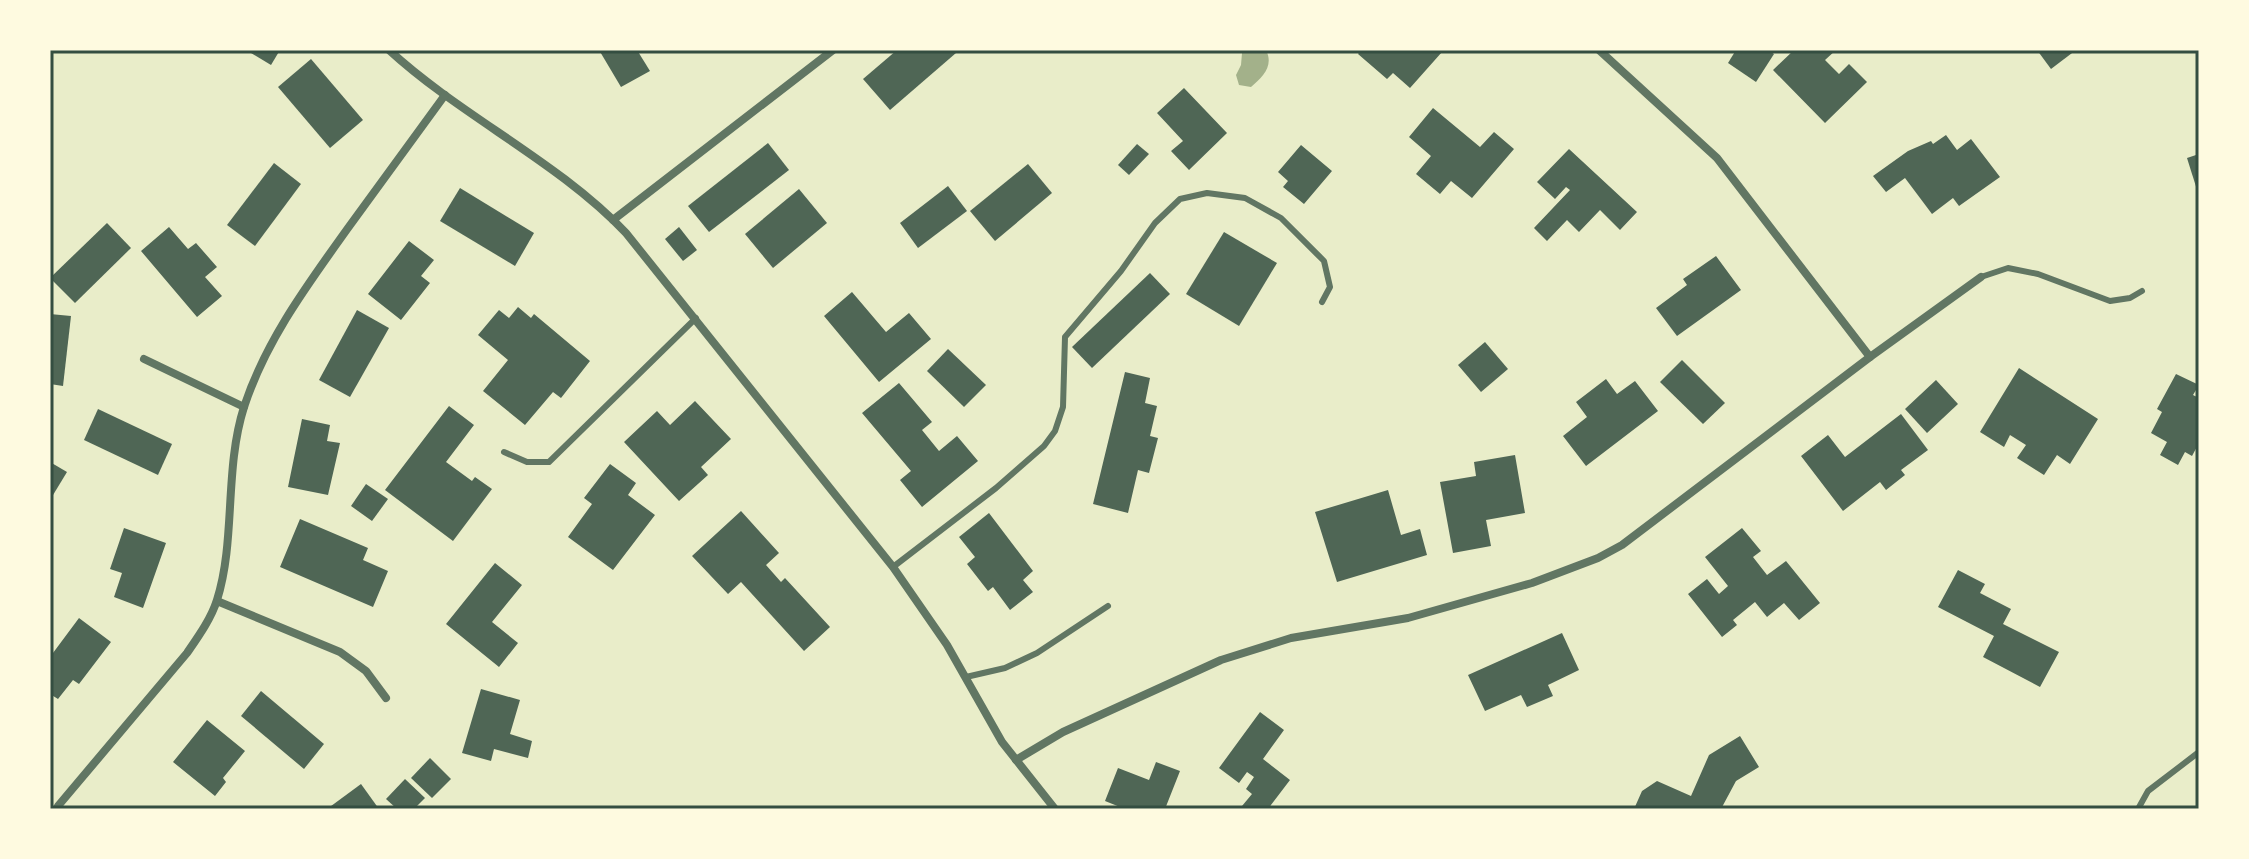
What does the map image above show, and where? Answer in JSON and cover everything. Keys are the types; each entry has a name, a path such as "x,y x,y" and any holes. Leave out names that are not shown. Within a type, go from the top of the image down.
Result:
{"street":[{"path":"389,50 613,220 696,318 893,567 927,614 1002,742 1055,809"},
{"path":"613,220 833,50"},
{"path":"1599,50 1717,158 1870,357"},
{"path":"58,806 187,653 204,627 217,601 225,552 230,483 244,407 270,346 294,303 445,95"},
{"path":"1016,760 1063,732 1221,660 1291,638 1408,618 1532,583 1598,558 1622,545 1981,277"},
{"path":"144,359 244,407"},
{"path":"217,601 340,652 366,671 386,698"}],"lane":[{"path":"893,567 996,488 1044,446 1055,431 1063,407 1065,337 1121,271 1155,223 1180,199 1207,193 1245,198 1281,218 1324,261 1330,287 1322,302"},
{"path":"1981,277 2008,268 2038,274 2110,301 2130,298 2142,291"},
{"path":"504,452 527,462 549,462 696,318"},
{"path":"966,677 1005,668 1037,653 1108,606"},
{"path":"2138,809 2148,791 2199,752"}],"shaded area":[{"path":"1266,50 1269,61 1263,75 1251,87 1239,85 1236,75 1242,53"}],"building":[{"path":"246,50 280,50 271,65"},
{"path":"599,50 637,50 650,71 621,87"},
{"path":"897,50 953,50 956,53 890,110 863,79"},
{"path":"1361,50 1442,52 1410,88 1393,73 1387,79 1358,54"},
{"path":"1736,50 1768,50 1774,54 1756,82 1728,63"},
{"path":"1794,50 1836,50 1825,60 1839,74 1849,64 1867,82 1825,123 1773,70"},
{"path":"2037,50 2076,50 2051,69"},
{"path":"311,59 363,120 330,148 278,87"},
{"path":"1184,88 1227,133 1189,170 1171,151 1183,141 1157,113"},
{"path":"1433,108 1480,147 1494,132 1514,149 1472,198 1451,181 1440,194 1416,174 1431,156 1409,137"},
{"path":"1946,135 1957,150 1971,139 2000,177 1959,206 1953,198 1932,214 1905,178 1886,192 1873,176 1908,151 1931,141 1933,144"},
{"path":"768,143 789,170 709,232 688,206"},
{"path":"1137,144 1149,154 1129,175 1118,165"},
{"path":"1301,145 1332,171 1304,204 1283,187 1288,181 1278,172"},
{"path":"1569,149 1637,212 1620,230 1600,210 1579,232 1567,220 1547,241 1534,228 1570,190 1566,187 1555,199 1537,182"},
{"path":"2199,154 2199,193 2198,193 2187,158"},
{"path":"274,163 301,184 255,246 227,225"},
{"path":"1028,164 1052,193 995,241 970,211"},
{"path":"948,186 967,211 918,248 900,223"},
{"path":"460,188 534,233 515,266 440,221"},
{"path":"799,189 827,223 773,268 745,234"},
{"path":"107,223 131,248 75,303 50,278"},
{"path":"169,227 188,249 196,243 217,267 205,277 222,296 197,317 141,251"},
{"path":"679,227 697,250 683,261 665,239"},
{"path":"1224,232 1277,263 1239,326 1186,294"},
{"path":"409,241 434,260 421,276 430,283 401,320 368,294"},
{"path":"1716,256 1741,290 1677,336 1656,308 1687,285 1683,279"},
{"path":"1150,273 1170,294 1092,368 1072,347"},
{"path":"852,292 886,332 909,313 931,339 879,382 824,316"},
{"path":"518,307 531,318 534,314 590,361 561,398 553,392 525,425 483,391 508,360 478,335 499,310 509,318"},
{"path":"357,310 389,328 350,397 319,380"},
{"path":"50,314 71,316 63,386 50,384"},
{"path":"1485,342 1508,369 1481,392 1458,365"},
{"path":"948,349 986,385 964,407 927,371"},
{"path":"1682,360 1725,403 1703,424 1660,382"},
{"path":"2019,368 2098,419 2070,464 2057,455 2044,475 2017,458 2026,445 2010,435 2004,447 1980,432"},
{"path":"1125,372 1150,378 1145,403 1157,406 1150,436 1158,438 1149,473 1138,470 1128,513 1093,504"},
{"path":"2176,374 2199,385 2193,395 2199,398 2199,443 2192,456 2185,452 2178,465 2160,455 2167,442 2151,433 2162,412 2157,409"},
{"path":"1606,379 1617,394 1635,381 1658,411 1586,466 1563,436 1587,417 1576,402"},
{"path":"1936,380 1958,404 1927,433 1905,409"},
{"path":"899,383 932,422 922,430 939,451 957,436 978,461 922,507 900,480 911,471 862,413"},
{"path":"695,401 731,439 701,467 708,475 679,501 624,442 657,411 670,425"},
{"path":"449,406 474,425 446,462 472,481 475,477 492,489 453,541 385,490"},
{"path":"98,409 172,444 158,475 84,440"},
{"path":"1901,414 1928,450 1901,470 1905,475 1886,490 1880,482 1843,511 1801,456 1828,435 1845,457"},
{"path":"302,419 330,425 327,441 340,443 328,495 288,487"},
{"path":"1515,455 1525,513 1486,520 1491,546 1453,553 1440,482 1476,476 1474,462"},
{"path":"50,462 67,472 50,500"},
{"path":"610,464 636,483 628,495 655,515 613,570 568,537 592,504 584,498"},
{"path":"366,484 388,499 372,521 351,506"},
{"path":"1388,490 1401,535 1420,529 1427,555 1337,582 1315,512"},
{"path":"741,511 779,553 766,565 781,582 785,578 830,627 804,651 741,582 728,594 692,556"},
{"path":"989,513 1033,571 1023,580 1033,592 1010,610 993,587 988,591 967,564 975,557 959,537"},
{"path":"300,519 368,548 363,560 388,571 373,607 280,567"},
{"path":"124,528 166,543 143,608 114,597 122,573 110,569"},
{"path":"1742,528 1761,551 1753,557 1767,575 1786,561 1820,603 1799,620 1784,603 1767,617 1755,602 1733,620 1737,625 1722,637 1688,594 1707,579 1719,594 1728,586 1705,557"},
{"path":"495,563 522,585 492,622 518,643 499,667 446,624"},
{"path":"1958,570 1985,584 1980,593 2011,609 2003,624 2059,652 2040,687 1983,657 1994,636 1938,607"},
{"path":"79,618 111,642 79,684 73,680 58,699 50,694 50,657"},
{"path":"1562,633 1579,670 1548,685 1553,696 1527,707 1521,695 1485,711 1468,675"},
{"path":"481,689 520,700 510,734 532,741 528,758 494,749 491,761 462,753"},
{"path":"261,691 324,744 304,769 241,716"},
{"path":"1260,712 1284,730 1263,759 1290,780 1268,809 1246,809 1242,806 1252,794 1246,789 1254,777 1247,772 1239,783 1219,768"},
{"path":"207,720 245,751 223,778 226,782 215,796 173,762"},
{"path":"1740,736 1759,767 1736,781 1721,809 1634,809 1642,791 1657,781 1691,796 1709,755"},
{"path":"430,758 451,779 432,798 411,778"},
{"path":"1156,762 1180,771 1165,809 1125,809 1105,801 1118,768 1149,780"},
{"path":"405,779 425,798 414,809 397,809 386,799"},
{"path":"361,784 379,809 327,809"}]}
